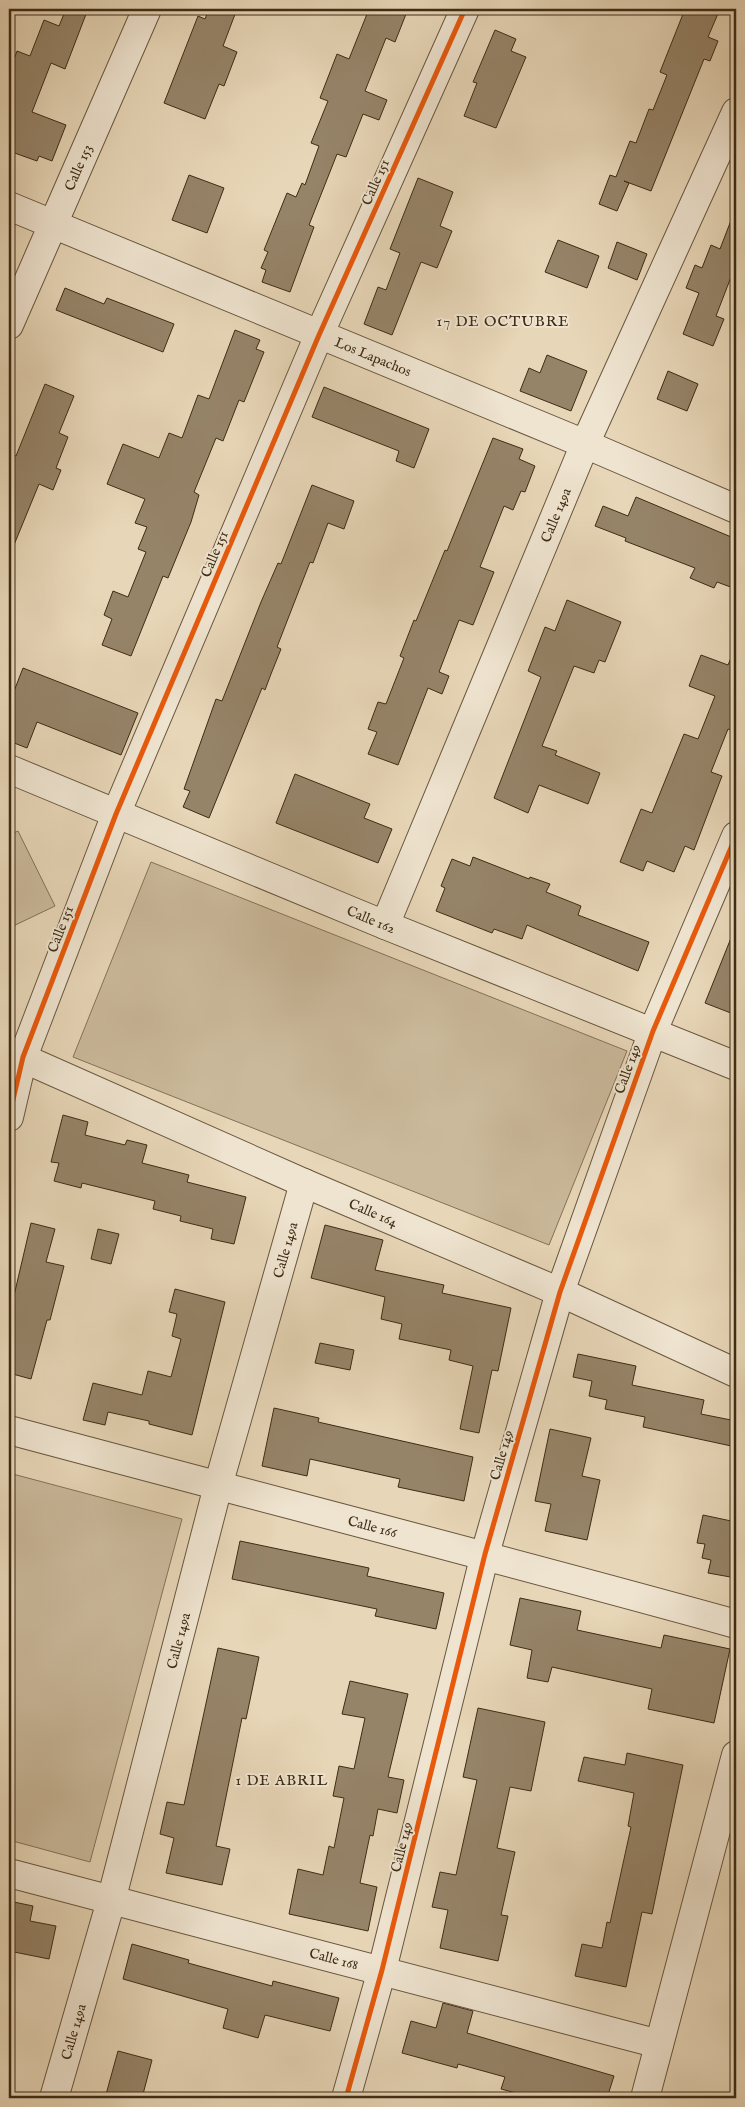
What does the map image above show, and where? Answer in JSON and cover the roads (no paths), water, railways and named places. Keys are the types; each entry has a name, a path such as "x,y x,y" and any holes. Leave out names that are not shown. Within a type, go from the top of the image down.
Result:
{"street":[{"name":"Calle 153","path":"9,325 147,9"},
{"name":"Calle 151","path":"9,1117 16,1055 319,335 465,9"},
{"name":"Calle 149a","path":"386,925 585,444 736,112"},
{"name":"Los Lapachos","path":"9,206 585,444 736,509"},
{"name":"Calle 162","path":"9,769 386,925 736,1066"},
{"name":"Calle 149","path":"346,2098 382,1970 485,1554 560,1292 653,1031 736,836"},
{"name":"Calle 164","path":"16,1055 304,1183 560,1292 736,1374"},
{"name":"Calle 149a","path":"54,2098 111,1901 218,1486 304,1183"},
{"name":"Calle 166","path":"9,1430 218,1486 485,1554 736,1624"},
{"path":"645,2098 736,1755"},
{"name":"Calle 168","path":"9,1873 659,2044"}],"district":[{"name":"17 DE OCTUBRE","path":"503,321"},
{"name":"1 DE ABRIL","path":"282,1780"}]}
